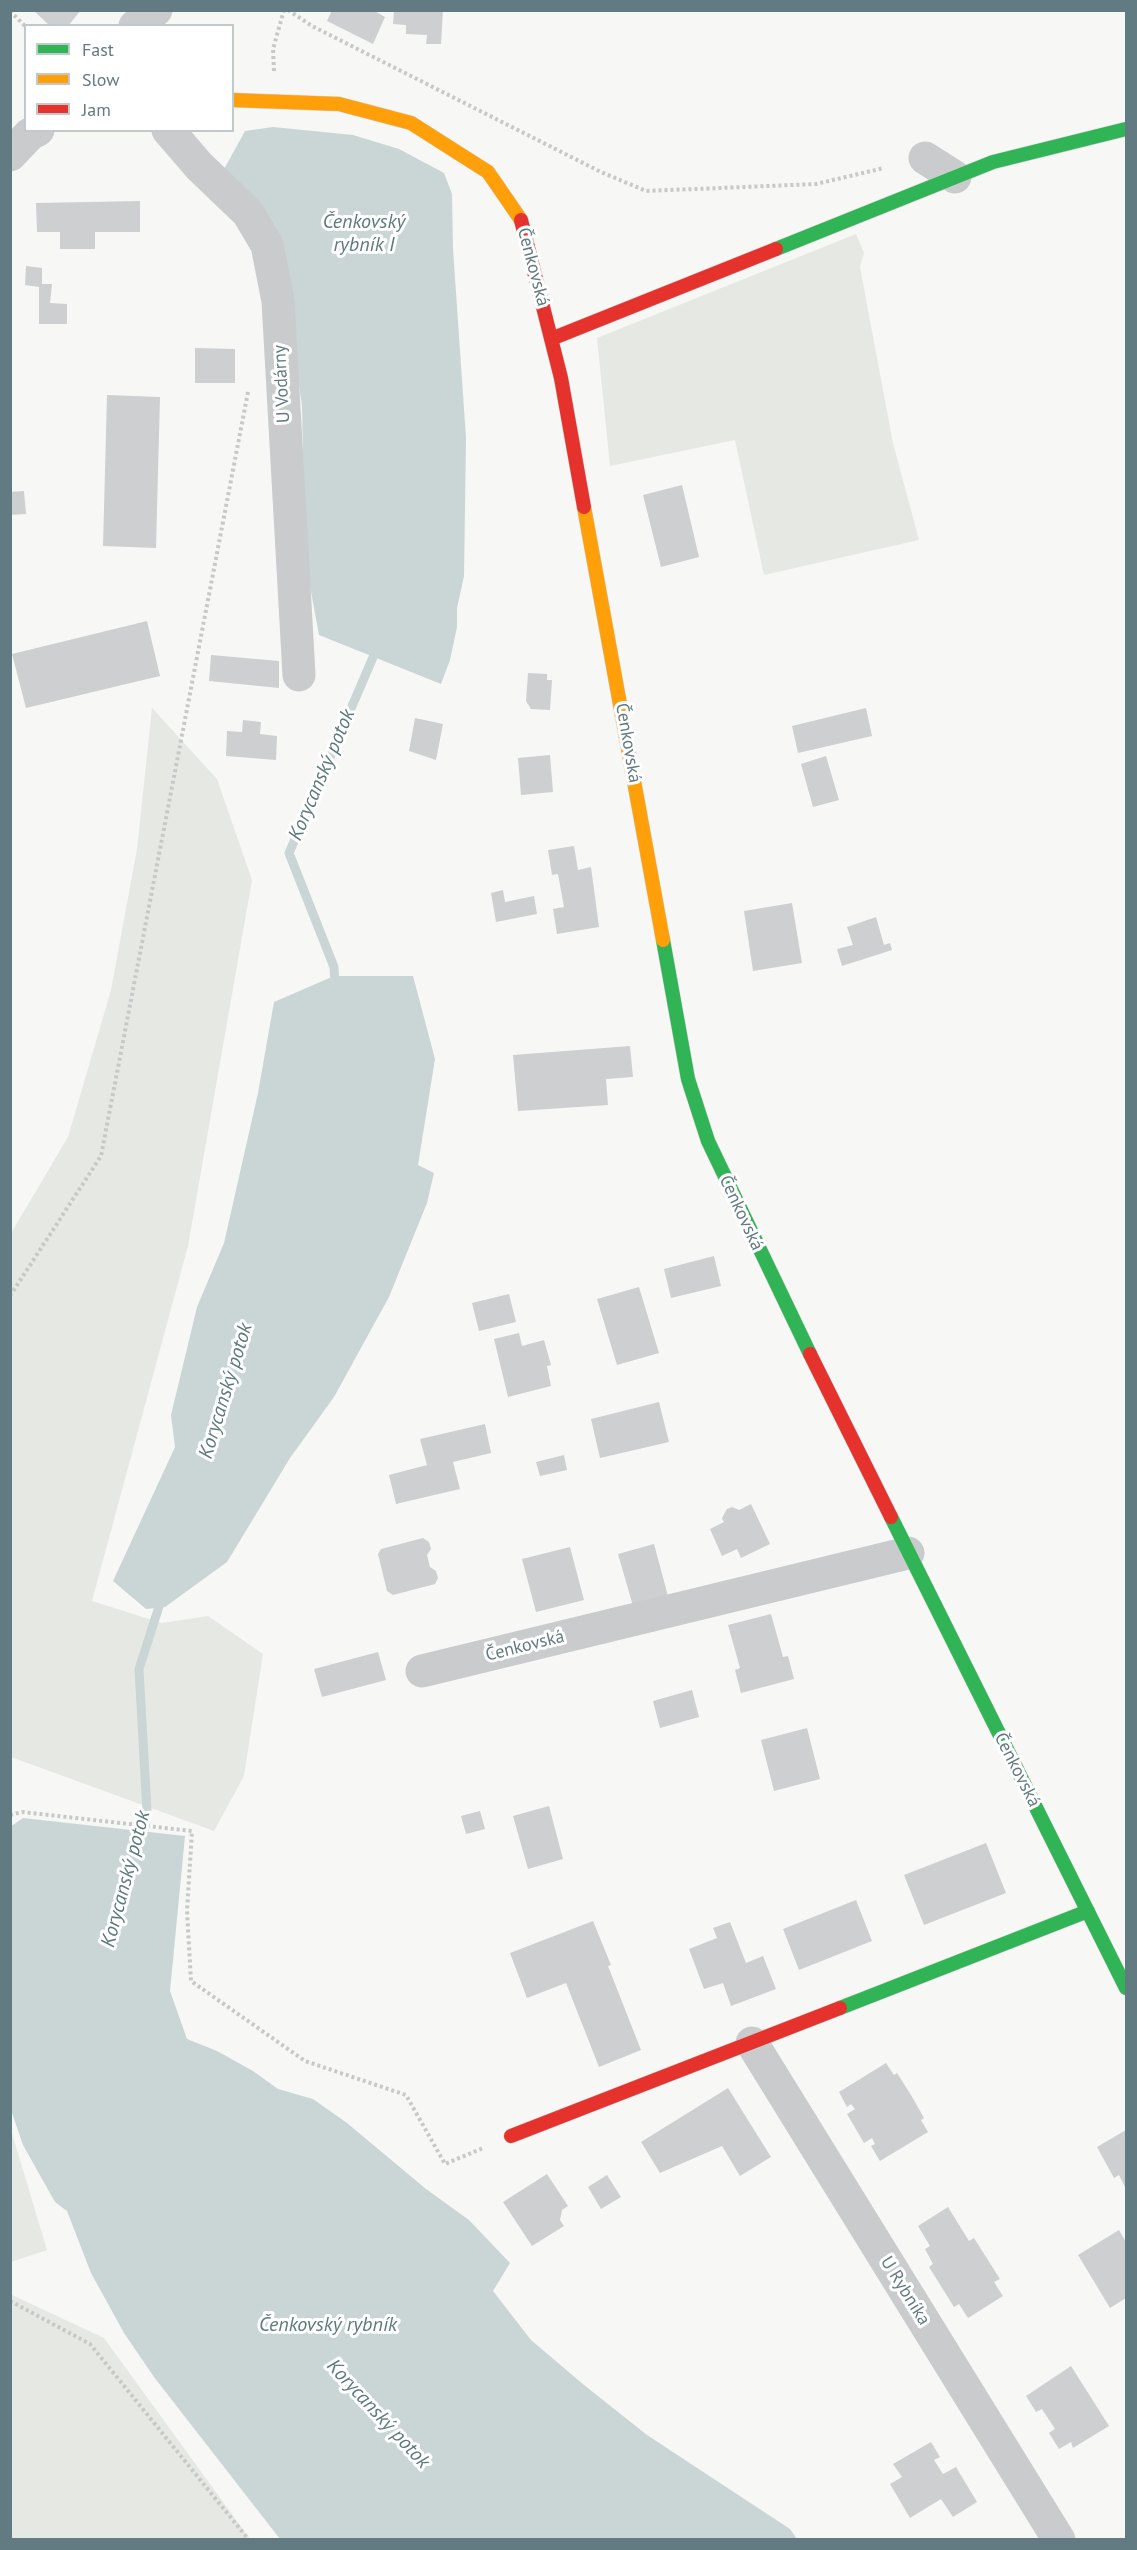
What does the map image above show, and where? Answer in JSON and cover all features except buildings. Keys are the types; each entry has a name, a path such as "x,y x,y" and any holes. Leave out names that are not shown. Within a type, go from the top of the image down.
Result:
{"street":[{"path":"138,24 156,10"},
{"name":"Čenkovská","path":"234,100 339,104 411,123 488,172 522,222 552,339 567,413 688,1079 708,1141 761,1256 1126,1988"},
{"path":"552,339 993,162 1126,129"},
{"path":"10,155 34,132"},
{"name":"U Vodárny","path":"170,132 199,166 248,213 267,245 278,301 299,675"},
{"path":"925,158 955,177"},
{"name":"Čenkovská","path":"422,1671 908,1553"},
{"path":"511,2136 1088,1911"},
{"name":"U Rybníka","path":"752,2043 1059,2540"}],"path":[{"path":"273,49 286,10 600,172 646,191 816,184 925,158"},
{"path":"10,11 24,25"},
{"path":"10,1296 101,1156 249,386"},
{"path":"10,1815 22,1812 192,1831 187,1911 191,1981 305,2061 406,2095 445,2164 511,2136"},
{"path":"10,2301 90,2344 249,2540"}],"shaded area":[{"path":"856,234 864,253 860,267 893,443 919,540 764,575 735,440 610,466 597,338"},
{"path":"152,708 217,779 252,880 188,1246 92,1601 162,1623 208,1616 263,1654 244,1776 214,1831 11,1757 11,1233 68,1137 111,990 137,849"},
{"path":"11,2130 47,2250 10,2262"},
{"path":"10,2294 104,2338 250,2539 11,2539"}],"water":[{"name":"Čenkovský rybník I","path":"273,127 353,135 399,149 444,173 452,194 453,249 466,438 464,576 450,660 441,684 319,635 305,559 302,406 285,289 223,171 245,131"},
{"path":"334,976 413,976 435,1059 418,1165 434,1173 427,1203 389,1297 334,1397 290,1458 227,1562 165,1607 146,1609 113,1581 175,1447 171,1415 197,1307 224,1243 258,1093 274,1002"},
{"name":"Čenkovský rybník","path":"23,1818 185,1836 170,1991 187,2039 217,2051 253,2071 278,2089 313,2099 347,2123 426,2189 469,2220 510,2263 493,2291 531,2340 647,2435 790,2529 797,2539 280,2539 154,2377 124,2333 91,2273 67,2211 55,2202 23,2145 10,2107 10,1827"}],"waterway":[{"name":"Korycanský potok","path":"335,988 334,967 289,853 374,655 373,644"},
{"name":"Korycanský potok","path":"138,1842 147,1811 139,1669 162,1597"}],"traffic: fast":[{"path":"776,249 993,162 1126,129"},
{"path":"663,940 688,1079 708,1141 810,1354"},
{"path":"891,1517 1126,1988"},
{"path":"840,2008 1088,1911"}],"traffic: slow":[{"path":"234,100 339,104 411,123 488,172 521,220"},
{"path":"584,507 663,940"}],"traffic: jam":[{"path":"521,220 561,378 584,507"},
{"path":"551,339 776,249"},
{"path":"810,1354 891,1517"},
{"path":"511,2136 840,2008"}]}
